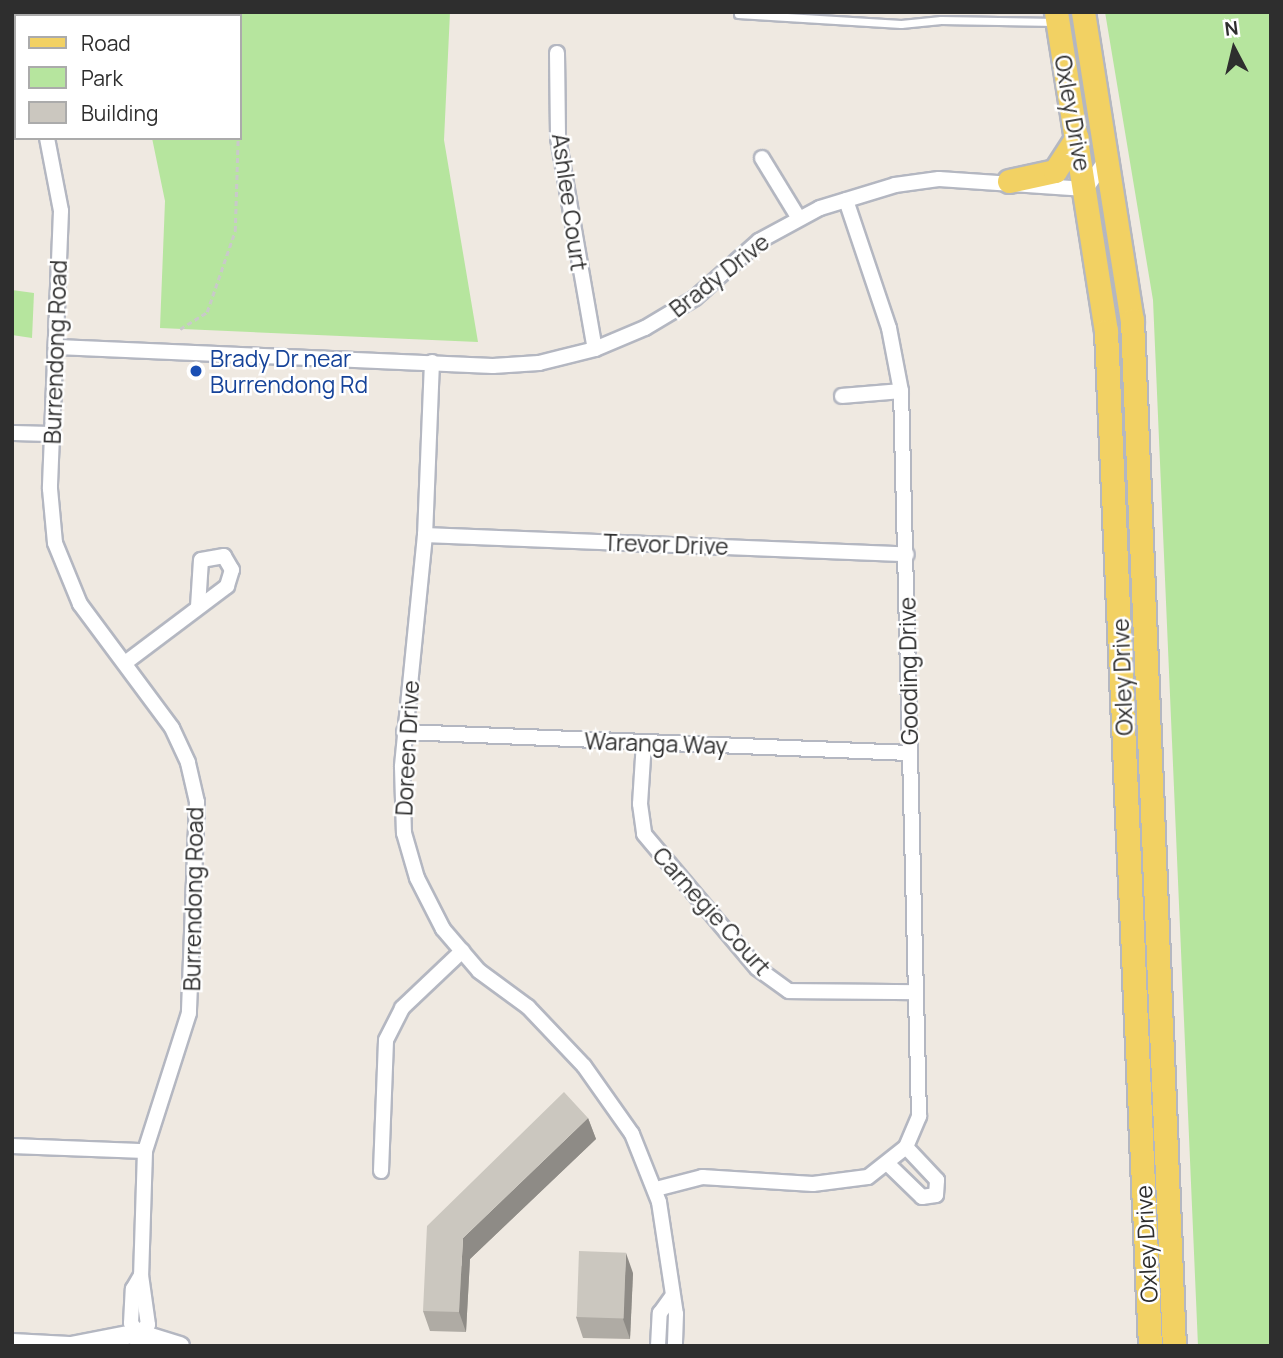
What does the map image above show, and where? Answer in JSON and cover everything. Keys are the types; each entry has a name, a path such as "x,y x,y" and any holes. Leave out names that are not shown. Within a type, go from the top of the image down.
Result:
{"main road":[{"name":"Oxley Drive","path":"1083,12 1120,226 1136,384 1174,1346"},
{"name":"Oxley Drive","path":"1057,17 1103,296 1150,1346"},
{"path":"1009,181 1055,171 1077,137"},
{"path":"1109,389 1117,345 1104,229 1108,221 1120,226"}],"street":[{"name":"Ashlee Court","path":"557,53 558,138 595,349"},
{"name":"Burrendong Road","path":"47,140 61,211 51,523 61,565 80,604 158,706 180,744 194,785 198,819 189,1013 145,1151 141,1275 133,1289 131,1316 138,1339"},
{"path":"1086,189 1108,154"},
{"path":"762,159 798,217"},
{"name":"Brady Drive","path":"57,346 521,365 595,349 673,313 760,241 798,217 846,200 918,181 1009,181 1086,189"},
{"name":"Gooding Drive","path":"656,1189 702,1177 843,1182 869,1177 889,1165 906,1147 919,1116 921,1096 915,992 907,554 901,391 889,328 846,200"},
{"name":"Doreen Drive","path":"432,362 425,535 404,732 404,833 417,878 443,929 479,971 528,1007 584,1066 632,1134 656,1189 670,1298 676,1314 675,1346"},
{"path":"842,396 901,391"},
{"path":"12,433 52,435"},
{"name":"Trevor Drive","path":"425,535 907,554"},
{"path":"125,663 198,606"},
{"name":"Waranga Way","path":"404,732 909,753"},
{"name":"Carnegie Court","path":"644,742 640,804 644,834 757,968 789,991 915,992"},
{"path":"381,1171 386,1040 402,1008 462,951"},
{"path":"12,1146 145,1151"},
{"path":"889,1165 922,1197 936,1195 937,1180 906,1147"},
{"name":"Doreen Drive","path":"658,1346 660,1313 670,1298"},
{"path":"12,1343 70,1346 138,1339 180,1346"}],"lane":[{"path":"738,14 901,24 941,20 1057,17"}],"path":[{"path":"180,329 207,312 235,231 238,140"}],"green space":[{"path":"450,12 444,140 478,342 160,328 165,201 152,140 242,140 242,14 75,14"},
{"path":"1105,12 1271,12 1271,1346 1198,1346 1153,300"},
{"path":"12,290 34,293 32,338 12,335"}],"building":[{"path":"564,1092 588,1118 463,1238 459,1312 423,1311 427,1226"},
{"path":"579,1251 626,1253 624,1319 577,1317"}],"place":[{"name":"Brady Dr near Burrendong Rd","path":"196,371"}]}
